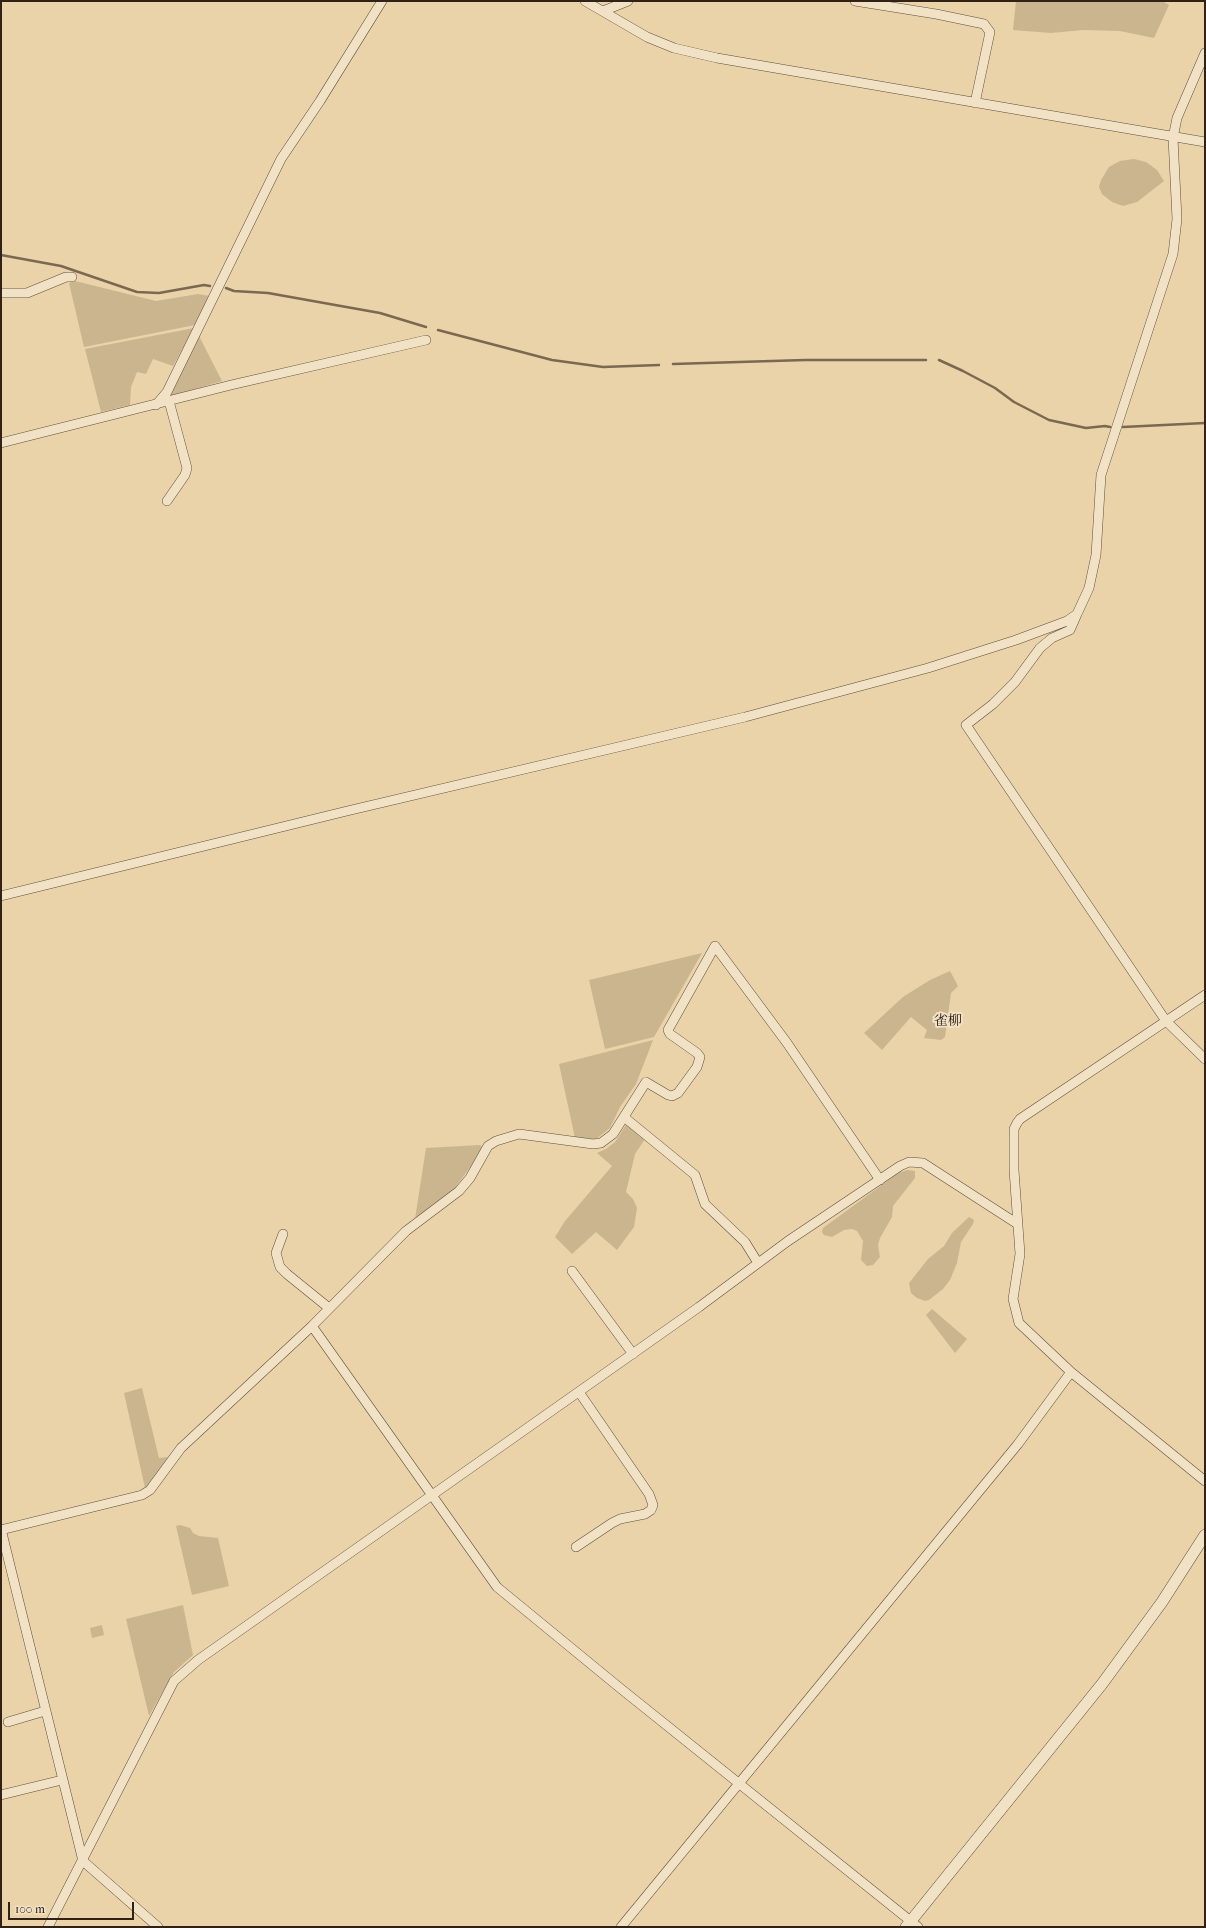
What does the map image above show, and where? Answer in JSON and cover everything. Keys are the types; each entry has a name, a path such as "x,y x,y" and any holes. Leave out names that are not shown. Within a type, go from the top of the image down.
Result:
{"street":[{"path":"156,405 166,392 281,159 320,101 382,1"},
{"path":"585,1 647,37 674,48 762,67 1173,138 1205,142"},
{"path":"603,11 628,1"},
{"path":"855,1 936,14 984,24 990,32 975,103"},
{"path":"1205,53 1177,118 1173,138 1176,219 1176,236 1173,254 1101,475 1096,555 1090,588 1070,630 1052,638 1040,648 1016,682 993,704 966,725 1166,1021 1205,1059"},
{"path":"1,293 27,293 66,277 72,277"},
{"path":"1,443 169,401 426,340"},
{"path":"168,501 185,475 187,468 169,401"},
{"path":"1,896 347,811 745,717 928,668 1016,640 1067,621 1077,614"},
{"path":"158,1927 83,1861 1,1529 142,1495 150,1490 181,1448 312,1326 406,1231 459,1191 470,1178 488,1146 496,1141 519,1134 593,1144 601,1143 613,1134 646,1082 672,1096 678,1093 697,1067 700,1057 697,1053 670,1034 668,1030 715,946 787,1043 880,1180"},
{"path":"1205,995 1020,1119 1017,1123 1014,1129 1014,1149 1016,1223 1020,1254 1013,1300 1019,1323 1071,1372 1205,1481"},
{"path":"624,1117 695,1175 705,1204 745,1242 758,1263"},
{"path":"48,1927 174,1681 198,1660 633,1354 758,1263 909,1162 923,1163 1016,1223"},
{"path":"284,1234 276,1253 280,1267 286,1274 329,1308"},
{"path":"572,1271 633,1354"},
{"path":"312,1326 497,1587 620,1688 740,1782 912,1925 1102,1684 1162,1602 1205,1535"},
{"path":"622,1927 1018,1444 1071,1372"},
{"path":"576,1547 612,1522 645,1514 651,1510 653,1506 649,1494 579,1392"},
{"path":"8,1722 45,1711"},
{"path":"1,1795 62,1780"}],"shaded area":[{"path":"1016,1 1162,1 1169,5 1154,38 1120,31 1083,30 1051,33 1013,30"},
{"path":"1134,159 1146,162 1157,170 1164,181 1137,202 1123,206 1112,202 1102,194 1099,187 1101,180 1109,167 1120,161"},
{"path":"75,281 156,301 198,294 210,296 195,325 84,347 69,283"},
{"path":"194,328 173,366 153,359 146,374 137,372 131,387 130,405 101,412 85,349"},
{"path":"199,336 222,381 172,396 171,395"},
{"path":"702,953 654,1037 605,1049 589,980"},
{"path":"950,971 958,986 951,993 945,1037 941,1040 924,1038 927,1030 911,1017 882,1050 864,1033 903,997 930,980"},
{"path":"653,1040 636,1084 620,1107 610,1128 596,1139 575,1138 559,1064"},
{"path":"627,1123 645,1139 635,1154 626,1192 633,1199 637,1208 634,1227 617,1250 596,1232 572,1254 555,1237 565,1221 612,1166 597,1153 606,1149 615,1142"},
{"path":"480,1145 482,1147 480,1154 451,1193 415,1219 426,1148"},
{"path":"907,1170 915,1171 915,1178 893,1206 892,1217 880,1238 878,1245 880,1257 873,1265 867,1266 861,1260 863,1241 857,1231 852,1229 844,1230 832,1237 824,1235 822,1232 823,1228 898,1173"},
{"path":"969,1217 974,1220 973,1224 961,1242 957,1263 950,1280 943,1289 929,1300 925,1301 917,1298 911,1293 909,1283 928,1259 944,1246 952,1233"},
{"path":"932,1309 967,1339 955,1353 926,1315"},
{"path":"142,1388 159,1458 168,1457 155,1478 145,1488 124,1393"},
{"path":"180,1525 190,1528 193,1533 199,1536 218,1538 229,1586 192,1595 176,1526"},
{"path":"183,1605 193,1655 174,1672 149,1716 126,1619"},
{"path":"102,1625 104,1635 92,1638 90,1628"}],"waterway":[{"path":"1,255 61,266 137,292 159,293 204,285 210,286"},
{"path":"226,288 234,291 268,293 380,313 426,327"},
{"path":"438,330 552,360 603,367 659,365"},
{"path":"673,364 805,360 926,360"},
{"path":"939,360 995,388 1014,402 1049,420 1086,428 1105,426 1110,427"},
{"path":"1123,427 1205,423"}],"district":[{"name":"雀柳","path":"948,1022"}]}
